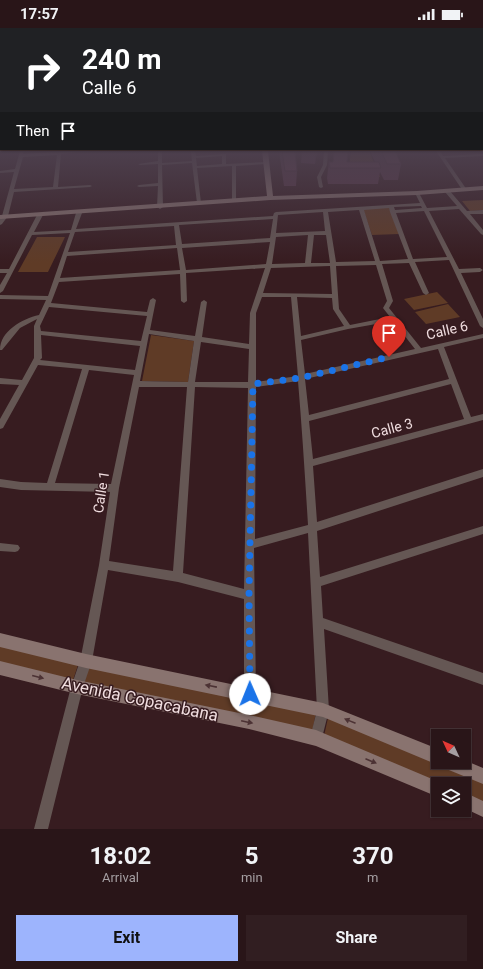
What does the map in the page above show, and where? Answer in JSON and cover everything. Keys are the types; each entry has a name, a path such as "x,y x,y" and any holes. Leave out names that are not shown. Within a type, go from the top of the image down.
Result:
{"street":[{"path":"0,224 12,188"},
{"path":"11,192 62,188"},
{"path":"160,188 160,206"},
{"path":"197,188 199,204"},
{"path":"234,188 234,201"},
{"path":"269,188 270,198"},
{"path":"2,216 79,213 270,198 417,193 480,188"},
{"path":"447,191 483,233"},
{"path":"417,193 451,258 483,326"},
{"path":"392,209 423,204"},
{"path":"30,234 325,210 361,208 427,210 461,207"},
{"path":"361,208 390,301 386,308 393,319 419,350"},
{"path":"392,209 426,293"},
{"path":"325,210 333,264 336,309 348,327"},
{"path":"466,213 483,212"},
{"path":"0,426 38,358 37,326 50,298 79,213"},
{"path":"0,291 40,215"},
{"path":"250,694 249,595 253,313 269,266 276,215"},
{"path":"176,223 184,301"},
{"path":"65,254 179,247 311,233 328,233"},
{"path":"308,265 311,233"},
{"path":"56,280 269,266 377,263 451,258"},
{"path":"457,271 480,270"},
{"path":"0,271 10,271"},
{"path":"259,295 335,296"},
{"path":"294,295 300,378 309,464 323,710 316,738"},
{"path":"0,298 50,298"},
{"name":"Calle 1","path":"41,829 77,687 86,661 104,565 115,488 148,332 153,300"},
{"path":"178,577 191,384 204,302"},
{"path":"47,305 151,314"},
{"path":"0,348 12,330 27,320 42,316"},
{"path":"297,339 348,327 393,319"},
{"path":"148,332 253,347"},
{"path":"38,333 145,344"},
{"name":"Calle 6","path":"137,384 253,384 300,378 483,336"},
{"path":"440,345 469,421"},
{"path":"36,362 139,373"},
{"path":"50,486 86,367"},
{"path":"304,419 454,380"},
{"path":"0,381 23,383"},
{"name":"Calle 3","path":"309,464 483,417"},
{"path":"250,545 313,528 482,475"},
{"path":"0,483 115,488"},
{"path":"316,583 483,530"},
{"path":"0,547 15,548"},
{"path":"104,565 178,577 249,595"},
{"path":"318,622 483,679"},
{"name":"Avenida Copacabana","path":"0,640 86,661 323,710 431,754"},
{"name":"Avenida Copacabana","path":"0,668 77,687 249,722 316,738 431,786"},
{"path":"466,769 483,776"},
{"path":"471,803 483,809"}],"shaded area":[{"path":"483,200 483,210 470,211 462,201"},
{"path":"389,207 399,234 372,235 363,209"},
{"path":"37,237 65,237 48,272 18,272"},
{"path":"437,292 448,303 414,310 404,299"},
{"path":"448,304 460,317 426,324 415,312"},
{"path":"151,335 194,341 188,382 142,381"},
{"path":"0,643 79,662 72,683 0,665"},
{"path":"90,664 316,712 312,733 82,684"},
{"path":"328,718 431,761 431,769 452,769 471,777 431,777 431,780 324,736"},
{"path":"471,777 483,782 483,802 471,797"}],"route":[{"path":"250,694 249,595 253,384 300,378 389,357"}]}
